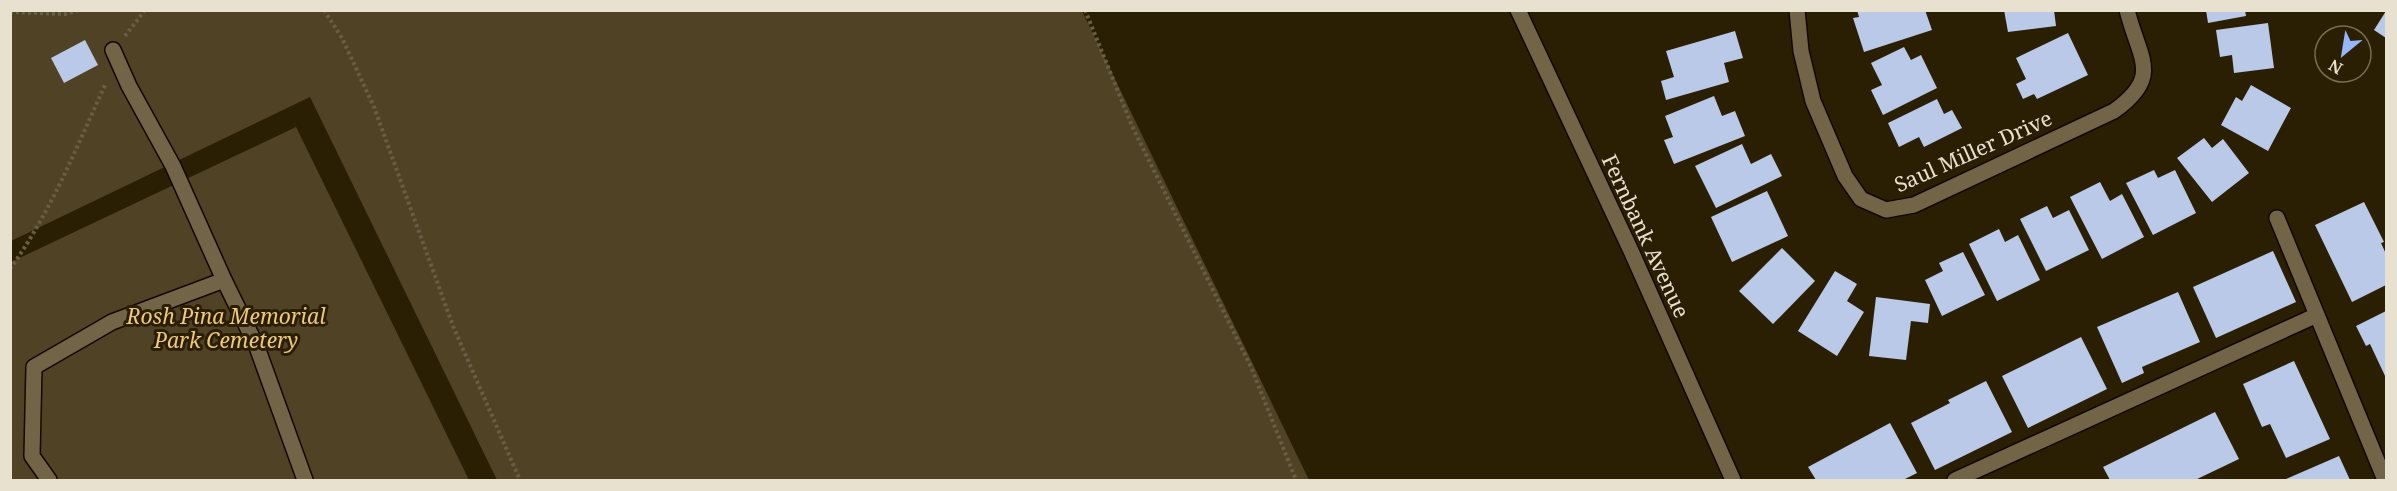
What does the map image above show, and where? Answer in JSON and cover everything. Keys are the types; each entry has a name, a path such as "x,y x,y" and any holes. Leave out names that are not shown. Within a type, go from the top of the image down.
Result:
{"street":[{"name":"Fernbank Avenue","path":"1518,10 1632,253 1732,480"},
{"name":"Saul Miller Drive","path":"1797,10 1802,51 1813,101 1845,176 1861,199 1886,210 1914,205 2114,111 2132,99 2141,86 2145,67 2127,10"},
{"path":"113,50 129,86 173,166 257,347 305,480"},
{"path":"2277,219 2385,480"},
{"path":"49,480 32,456 34,368 112,322 224,279"},
{"path":"1963,479 2317,315"}],"path":[{"path":"10,12 65,14 80,10"},
{"path":"10,269 27,245 45,211 110,75 113,50 145,10"},
{"path":"324,10 342,38 374,107 453,326 520,480"},
{"path":"1086,10 1132,126 1251,367 1296,480"}],"green space":[{"path":"11,11 1082,11 1309,480 497,480 310,97 11,241"},
{"name":"Rosh Pina Memorial Park Cemetery","path":"296,127 469,480 11,480 11,262"}],"building":[{"path":"1857,10 1925,10 1932,30 1864,52 1853,18 1859,17"},
{"path":"2004,10 2054,10 2056,26 2008,32"},
{"path":"2206,10 2245,10 2246,16 2208,23"},
{"path":"2386,11 2386,38 2374,30"},
{"path":"2268,23 2274,68 2234,73 2232,55 2220,57 2216,30"},
{"path":"1735,31 1743,58 1724,63 1729,82 1666,100 1661,81 1674,77 1666,51"},
{"path":"2068,33 2088,75 2037,99 2034,94 2023,99 2016,84 2026,79 2016,58"},
{"path":"85,40 98,65 64,83 51,58"},
{"path":"1904,47 1911,60 1921,55 1937,88 1883,115 1871,90 1882,85 1871,63"},
{"path":"2251,85 2291,108 2268,151 2221,125 2236,97 2242,101"},
{"path":"1714,96 1722,116 1735,111 1745,136 1674,164 1664,140 1673,137 1665,116"},
{"path":"1937,99 1944,114 1952,110 1962,128 1924,147 1919,137 1899,147 1888,123"},
{"path":"2204,138 2212,148 2223,139 2249,173 2212,202 2177,158"},
{"path":"1742,144 1751,164 1771,154 1782,176 1716,208 1695,166"},
{"path":"2154,170 2158,178 2175,170 2196,213 2153,235 2126,183"},
{"path":"2100,182 2110,201 2122,194 2144,237 2102,259 2070,197"},
{"path":"1767,191 1788,236 1732,262 1711,217"},
{"path":"2364,202 2384,242 2381,243 2386,254 2386,285 2352,302 2315,225"},
{"path":"2047,206 2053,218 2069,210 2089,250 2046,271 2020,219"},
{"path":"1999,229 2005,242 2018,235 2040,280 1997,301 1969,244"},
{"path":"1782,248 1815,281 1773,324 1739,291"},
{"path":"2273,251 2296,302 2216,338 2193,287"},
{"path":"1963,252 1985,295 1942,316 1925,280 1943,271 1939,263"},
{"path":"1835,271 1857,284 1847,301 1864,312 1837,356 1798,331"},
{"path":"2178,292 2200,342 2142,367 2144,373 2122,383 2097,327"},
{"path":"1876,297 1930,304 1928,323 1911,321 1906,360 1869,356"},
{"path":"2386,311 2386,378 2370,344 2366,346 2356,326"},
{"path":"2081,337 2107,389 2028,428 2002,376"},
{"path":"2294,361 2330,439 2286,458 2270,424 2262,427 2243,384"},
{"path":"1986,381 2012,432 1935,470 1911,423 1950,403 1948,400"},
{"path":"2215,412 2239,459 2195,480 2110,480 2103,467"},
{"path":"1890,423 1917,473 1903,480 1816,480 1808,467"},
{"path":"2339,456 2350,480 2286,479"}]}
